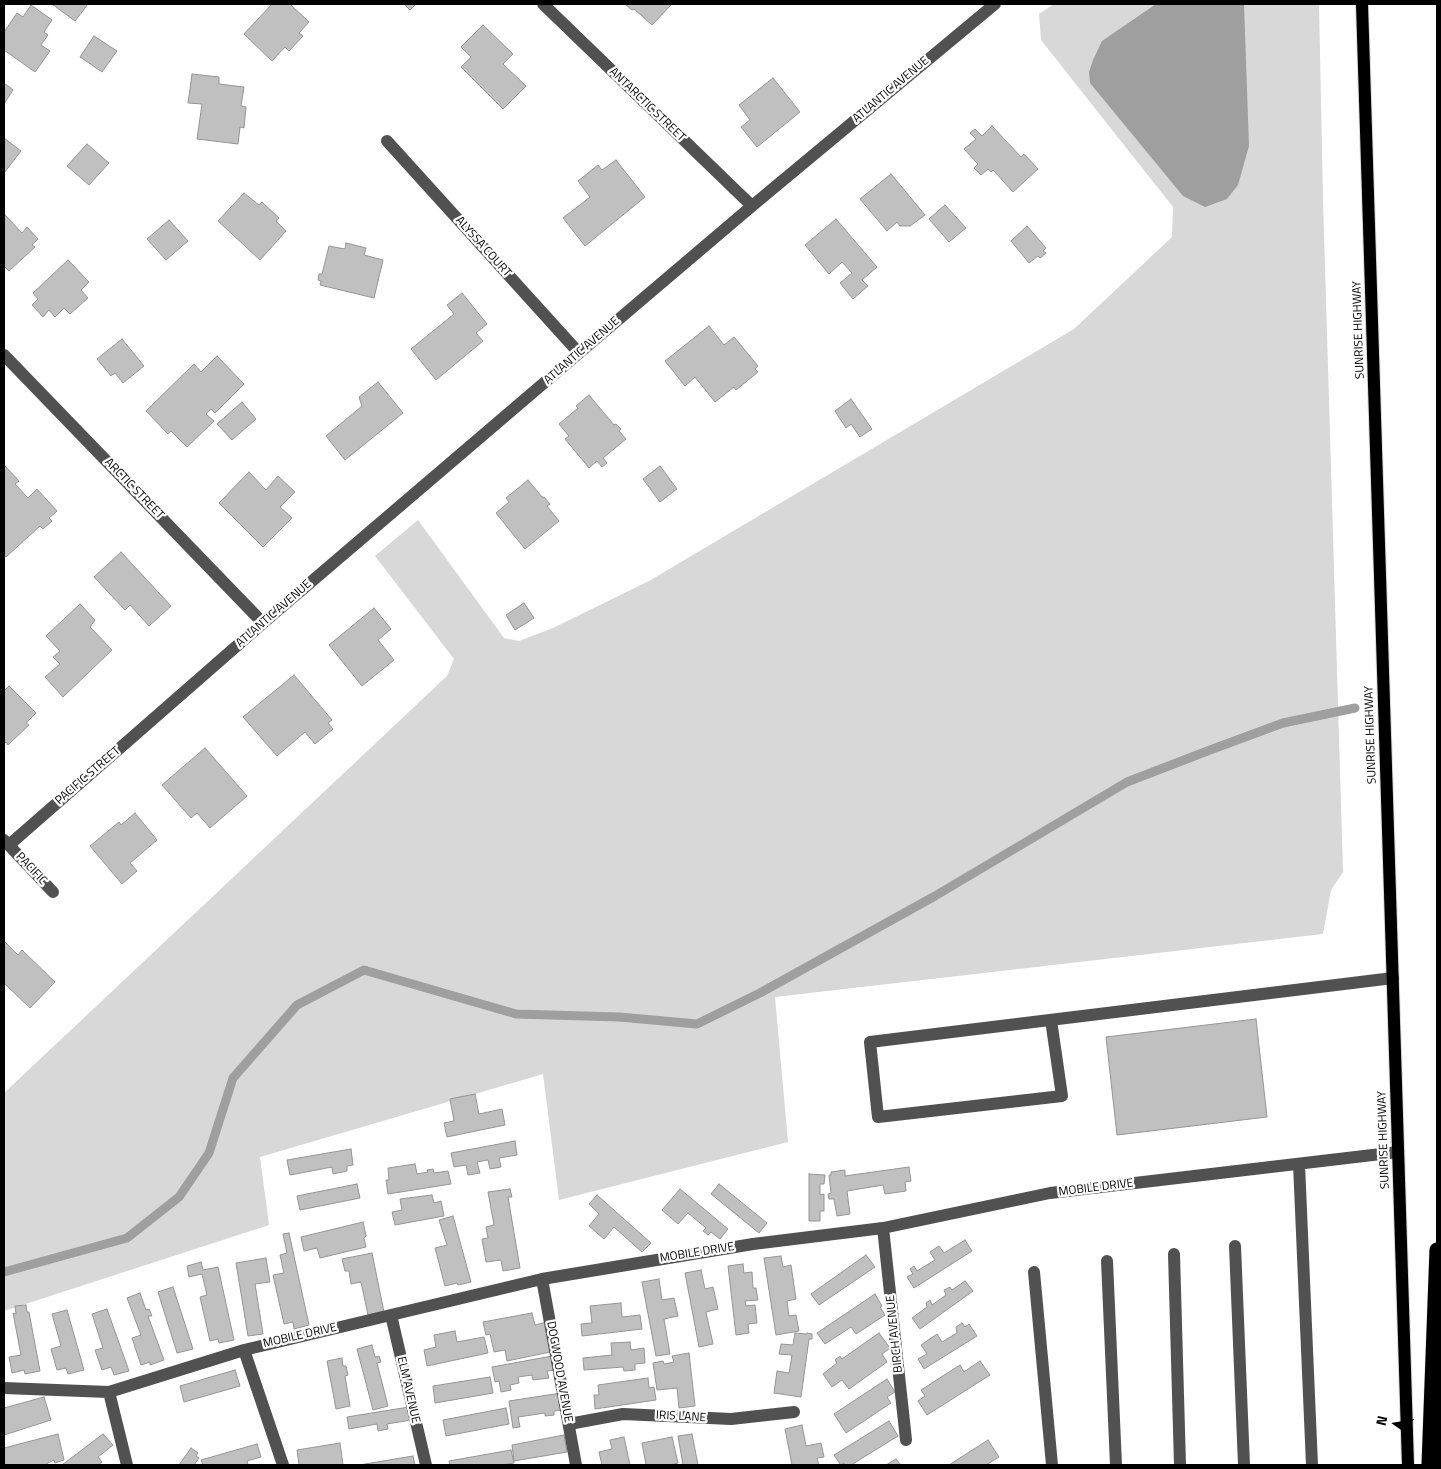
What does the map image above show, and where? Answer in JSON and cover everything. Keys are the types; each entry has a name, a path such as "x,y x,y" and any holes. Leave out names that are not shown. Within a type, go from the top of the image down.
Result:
{"highway":[{"path":"1429,1465 1437,1250"}],"main road":[{"name":"SUNRISE HIGHWAY","path":"1362,4 1408,1465"}],"street":[{"name":"ANTARCTIC STREET","path":"543,4 752,206"},
{"name":"ATLANTIC AVENUE","path":"172,703 263,623 752,206 995,4"},
{"name":"ALYSSA COURT","path":"387,141 579,353"},
{"name":"ARCTIC STREET","path":"4,354 263,623"},
{"name":"PACIFIC STREET","path":"6,843 172,703"},
{"name":"PACIFIC","path":"6,843 53,892"},
{"path":"1052,1020 1062,1096 878,1117 870,1042 1393,978"},
{"name":"MOBILE DRIVE","path":"4,1388 109,1392 244,1350 542,1279 753,1244 883,1228 1050,1193 1398,1152"},
{"path":"1299,1164 1312,1465"},
{"name":"BIRCH AVENUE","path":"883,1228 906,1440"},
{"path":"1235,1246 1244,1465"},
{"path":"1174,1254 1180,1465"},
{"path":"1107,1261 1116,1465"},
{"path":"1034,1272 1052,1465"},
{"name":"DOGWOOD AVENUE","path":"542,1279 576,1465"},
{"name":"ELM AVENUE","path":"391,1315 426,1465"},
{"path":"244,1350 283,1465"},
{"path":"109,1392 127,1465"},
{"name":"IRIS LANE","path":"569,1424 623,1414 731,1419 794,1412"}],"shaded area":[{"path":"1054,4 1319,4 1343,872 1331,890 1323,934 775,997 788,1142 559,1200 543,1074 260,1157 269,1225 4,1311 4,1093 447,676 454,659 375,556 418,520 504,638 519,641 553,628 649,581 1074,329 1172,237 1173,207 1041,40 1039,14"},
{"path":"1156,4 1244,4 1249,146 1238,185 1227,199 1205,207 1183,196 1090,83 1089,72 1102,41"}],"building":[{"path":"52,4 88,4 75,21"},
{"path":"272,4 290,4 309,22 299,33 303,36 289,51 285,47 272,61 244,34"},
{"path":"404,4 416,4 410,10"},
{"path":"625,4 672,4 652,25 634,9 632,10"},
{"path":"31,5 52,20 44,32 48,35 41,45 50,51 35,72 4,50 4,32 17,13 23,17"},
{"path":"483,25 513,54 503,64 526,86 503,109 461,67 471,57 461,47"},
{"path":"94,36 117,51 102,72 80,57"},
{"path":"192,74 219,77 219,84 244,87 241,106 246,107 244,128 240,127 238,144 197,139 202,104 188,103"},
{"path":"773,78 800,112 757,147 741,127 750,120 739,105"},
{"path":"4,83 13,90 4,104"},
{"path":"992,126 1021,157 1024,154 1038,169 1013,192 993,170 991,172 988,169 981,175 974,168 978,164 964,149 976,139 970,133 975,129 982,136"},
{"path":"4,138 21,151 4,173"},
{"path":"87,144 109,163 89,185 67,166"},
{"path":"616,160 645,197 585,246 563,218 590,197 578,181 598,165 602,170"},
{"path":"891,174 925,215 910,226 900,226 897,222 887,231 860,199"},
{"path":"244,193 259,205 262,202 279,218 276,221 286,231 260,260 218,221"},
{"path":"945,205 966,228 949,242 929,219"},
{"path":"5,215 22,233 27,227 38,239 32,245 35,247 9,271 4,266"},
{"path":"836,219 877,267 862,280 868,286 853,299 840,283 852,273 842,262 829,274 805,245"},
{"path":"169,220 188,241 166,260 147,239"},
{"path":"1027,226 1046,248 1043,251 1046,253 1029,263 1011,241"},
{"path":"346,243 366,248 364,255 383,260 374,298 320,285 321,281 318,280 319,274 322,274 329,246 345,249"},
{"path":"68,260 89,282 81,290 88,298 70,314 64,308 55,317 49,310 43,317 32,305 38,299 33,293"},
{"path":"462,293 487,324 476,333 483,341 436,380 411,349 454,314 447,305"},
{"path":"709,326 724,345 734,337 758,366 755,369 758,372 736,390 734,387 715,402 695,377 685,386 665,361"},
{"path":"122,339 144,366 123,383 115,373 111,376 97,359"},
{"path":"217,356 244,384 215,413 211,409 206,414 214,421 187,447 171,431 168,434 146,411 194,364 201,372"},
{"path":"378,382 403,413 345,460 326,436 362,406 359,397"},
{"path":"589,395 614,425 616,424 621,429 619,431 626,439 603,458 607,463 602,467 597,461 589,468 565,439 569,436 559,424 578,408 576,406"},
{"path":"851,399 872,429 860,437 851,424 846,428 835,411"},
{"path":"242,402 256,419 232,440 217,424"},
{"path":"4,465 19,481 15,484 28,498 37,489 57,511 49,518 52,521 43,529 40,526 6,557 4,554"},
{"path":"660,466 677,489 660,502 643,479"},
{"path":"249,472 266,490 278,476 295,492 280,507 292,518 263,547 219,503"},
{"path":"528,480 550,504 547,506 559,521 525,549 496,513 509,502 506,498"},
{"path":"121,552 171,606 149,626 130,605 125,610 94,577"},
{"path":"524,603 534,618 515,630 506,615"},
{"path":"80,604 95,620 90,627 112,650 63,697 45,677 60,664 53,657 60,651 46,636"},
{"path":"374,608 391,629 378,640 394,660 362,686 329,645"},
{"path":"294,675 332,720 328,723 333,729 315,744 305,732 277,756 243,717"},
{"path":"9,686 36,713 26,723 29,725 8,745 6,742 4,744 4,691"},
{"path":"205,748 247,796 210,828 197,813 191,818 162,785"},
{"path":"135,813 157,840 130,863 137,871 122,884 90,846 119,822 121,825"},
{"path":"4,941 18,955 22,950 55,982 30,1008 4,983"},
{"path":"1256,1019 1267,1117 1117,1135 1106,1037"},
{"path":"475,1094 479,1114 502,1109 505,1125 447,1137 444,1123 454,1121 450,1099"},
{"path":"515,1141 517,1155 499,1158 501,1167 490,1169 488,1160 477,1162 480,1173 468,1175 466,1165 454,1167 451,1153"},
{"path":"351,1149 353,1165 347,1166 347,1171 333,1174 332,1167 290,1175 287,1160"},
{"path":"415,1164 417,1174 433,1169 434,1173 448,1171 451,1184 388,1194 386,1180 389,1180 388,1168"},
{"path":"909,1167 911,1181 905,1182 906,1191 885,1194 883,1185 847,1191 850,1214 837,1216 834,1199 829,1199 828,1194 831,1193 829,1175 831,1175 831,1172 845,1170 845,1176"},
{"path":"809,1174 825,1175 824,1184 820,1184 820,1195 824,1194 824,1211 820,1211 820,1221 809,1221"},
{"path":"357,1184 360,1198 300,1210 297,1196"},
{"path":"719,1184 767,1223 759,1233 711,1194"},
{"path":"510,1189 512,1197 508,1197 520,1268 503,1271 501,1260 486,1262 482,1239 488,1238 486,1227 494,1225 488,1192"},
{"path":"680,1189 728,1229 720,1239 711,1232 708,1235 703,1231 706,1228 688,1213 678,1224 662,1210"},
{"path":"432,1195 434,1203 441,1201 444,1216 395,1225 392,1212 402,1210 400,1199"},
{"path":"597,1195 651,1243 642,1252 614,1227 604,1239 589,1226 599,1214 589,1204"},
{"path":"453,1216 471,1282 445,1286 435,1248 447,1245 439,1220"},
{"path":"363,1222 366,1247 320,1258 317,1248 304,1251 301,1237"},
{"path":"289,1233 309,1325 294,1329 293,1322 284,1324 273,1275 284,1273 280,1255 287,1253 283,1234"},
{"path":"965,1240 972,1251 914,1288 907,1277 913,1274 910,1269 914,1266 917,1271 935,1260 930,1252 939,1246 944,1253"},
{"path":"372,1253 384,1312 368,1315 361,1282 351,1284 349,1271 345,1271 342,1259"},
{"path":"866,1255 875,1267 819,1305 811,1294"},
{"path":"781,1256 783,1267 791,1265 796,1299 787,1301 789,1316 796,1315 799,1331 776,1335 764,1258"},
{"path":"266,1258 270,1282 255,1284 263,1334 248,1336 236,1263"},
{"path":"201,1262 203,1270 218,1267 234,1340 219,1343 218,1339 210,1341 200,1297 207,1295 202,1274 189,1277 187,1266"},
{"path":"743,1264 744,1273 752,1272 753,1288 756,1288 758,1300 745,1301 746,1306 755,1305 757,1323 748,1324 749,1333 736,1335 728,1266"},
{"path":"701,1270 705,1289 713,1287 718,1309 706,1312 713,1344 699,1347 685,1273"},
{"path":"659,1279 662,1300 674,1298 678,1316 664,1319 670,1354 656,1356 642,1282"},
{"path":"965,1281 973,1291 920,1329 912,1318 927,1307 926,1303 930,1300 932,1305 946,1295 944,1290 950,1287 952,1290"},
{"path":"173,1287 193,1349 177,1353 158,1292"},
{"path":"140,1293 146,1310 149,1309 152,1316 148,1316 164,1360 150,1365 150,1362 141,1365 132,1338 141,1335 127,1298"},
{"path":"875,1294 885,1315 856,1334 851,1327 825,1344 817,1333"},
{"path":"621,1303 622,1317 640,1315 642,1329 582,1336 581,1324 592,1323 590,1306"},
{"path":"26,1305 40,1371 25,1374 24,1370 12,1373 9,1357 21,1355 13,1313 16,1314 15,1306"},
{"path":"107,1309 129,1371 114,1375 111,1367 102,1370 95,1350 103,1348 92,1314"},
{"path":"67,1310 84,1370 68,1374 66,1368 57,1370 51,1349 61,1346 52,1314"},
{"path":"532,1313 535,1325 547,1322 550,1352 507,1361 505,1350 494,1352 490,1334 486,1335 483,1322"},
{"path":"962,1323 965,1327 969,1324 977,1336 924,1369 918,1359 927,1354 921,1345 937,1334 942,1342 957,1333 956,1327"},
{"path":"455,1331 457,1342 484,1337 488,1353 427,1366 424,1350 436,1347 434,1335"},
{"path":"795,1333 812,1334 812,1339 809,1339 801,1397 774,1393 777,1371 789,1373 792,1355 779,1354 781,1344 793,1345"},
{"path":"879,1333 890,1348 882,1354 887,1362 849,1389 842,1380 832,1387 823,1374 837,1363 835,1360 840,1356 842,1359"},
{"path":"630,1342 631,1350 644,1348 645,1363 635,1364 635,1370 624,1371 623,1367 584,1370 583,1358 612,1355 611,1343"},
{"path":"372,1345 375,1357 379,1356 381,1362 377,1363 388,1406 373,1410 357,1349"},
{"path":"689,1353 695,1406 679,1408 677,1388 657,1390 653,1363 663,1361 664,1364 674,1362 672,1356"},
{"path":"552,1356 555,1370 547,1371 549,1378 533,1380 532,1375 518,1377 519,1383 510,1385 511,1390 501,1392 499,1381 495,1382 492,1367"},
{"path":"342,1358 343,1366 346,1366 348,1375 345,1376 350,1406 336,1409 327,1361"},
{"path":"980,1361 990,1375 927,1415 918,1401 925,1396 921,1390 960,1365 964,1372"},
{"path":"235,1370 240,1386 184,1402 180,1386"},
{"path":"490,1377 493,1393 435,1403 433,1386"},
{"path":"648,1378 649,1388 654,1387 656,1400 595,1409 594,1395 599,1395 598,1385"},
{"path":"887,1379 895,1392 887,1397 891,1403 846,1433 834,1414"},
{"path":"561,1393 564,1410 554,1411 554,1415 545,1416 545,1413 518,1417 520,1427 513,1428 509,1401"},
{"path":"44,1397 51,1420 4,1435 4,1408"},
{"path":"409,1407 411,1420 387,1424 388,1429 378,1431 377,1424 349,1429 347,1417"},
{"path":"506,1408 509,1424 446,1436 443,1420"},
{"path":"889,1421 898,1436 851,1465 845,1465 844,1463 838,1465 840,1464 834,1455"},
{"path":"802,1425 806,1446 821,1443 824,1457 817,1458 819,1465 792,1465 785,1429"},
{"path":"58,1434 64,1460 55,1463 54,1460 46,1465 4,1465 4,1448"},
{"path":"103,1434 113,1445 98,1457 102,1462 98,1465 62,1465"},
{"path":"692,1434 698,1465 683,1465 678,1436"},
{"path":"564,1435 567,1452 514,1461 512,1445"},
{"path":"624,1437 630,1465 602,1465 599,1452 612,1449 610,1440"},
{"path":"672,1437 678,1463 646,1465 642,1443"},
{"path":"988,1440 999,1457 986,1465 949,1465"},
{"path":"340,1443 343,1465 299,1465 297,1450"},
{"path":"257,1444 261,1457 247,1461 248,1465 203,1465 201,1460"},
{"path":"191,1448 198,1453 196,1456 199,1458 194,1465 179,1465"},
{"path":"511,1450 514,1463 502,1465 450,1465 449,1461"},
{"path":"413,1456 415,1465 359,1465"},
{"path":"896,1459 901,1465 886,1465"}],"waterway":[{"path":"4,1272 127,1238 179,1197 209,1153 233,1078 297,1005 364,970 516,1014 619,1017 697,1024 760,993 935,896 1127,782 1283,723 1355,708"}]}
